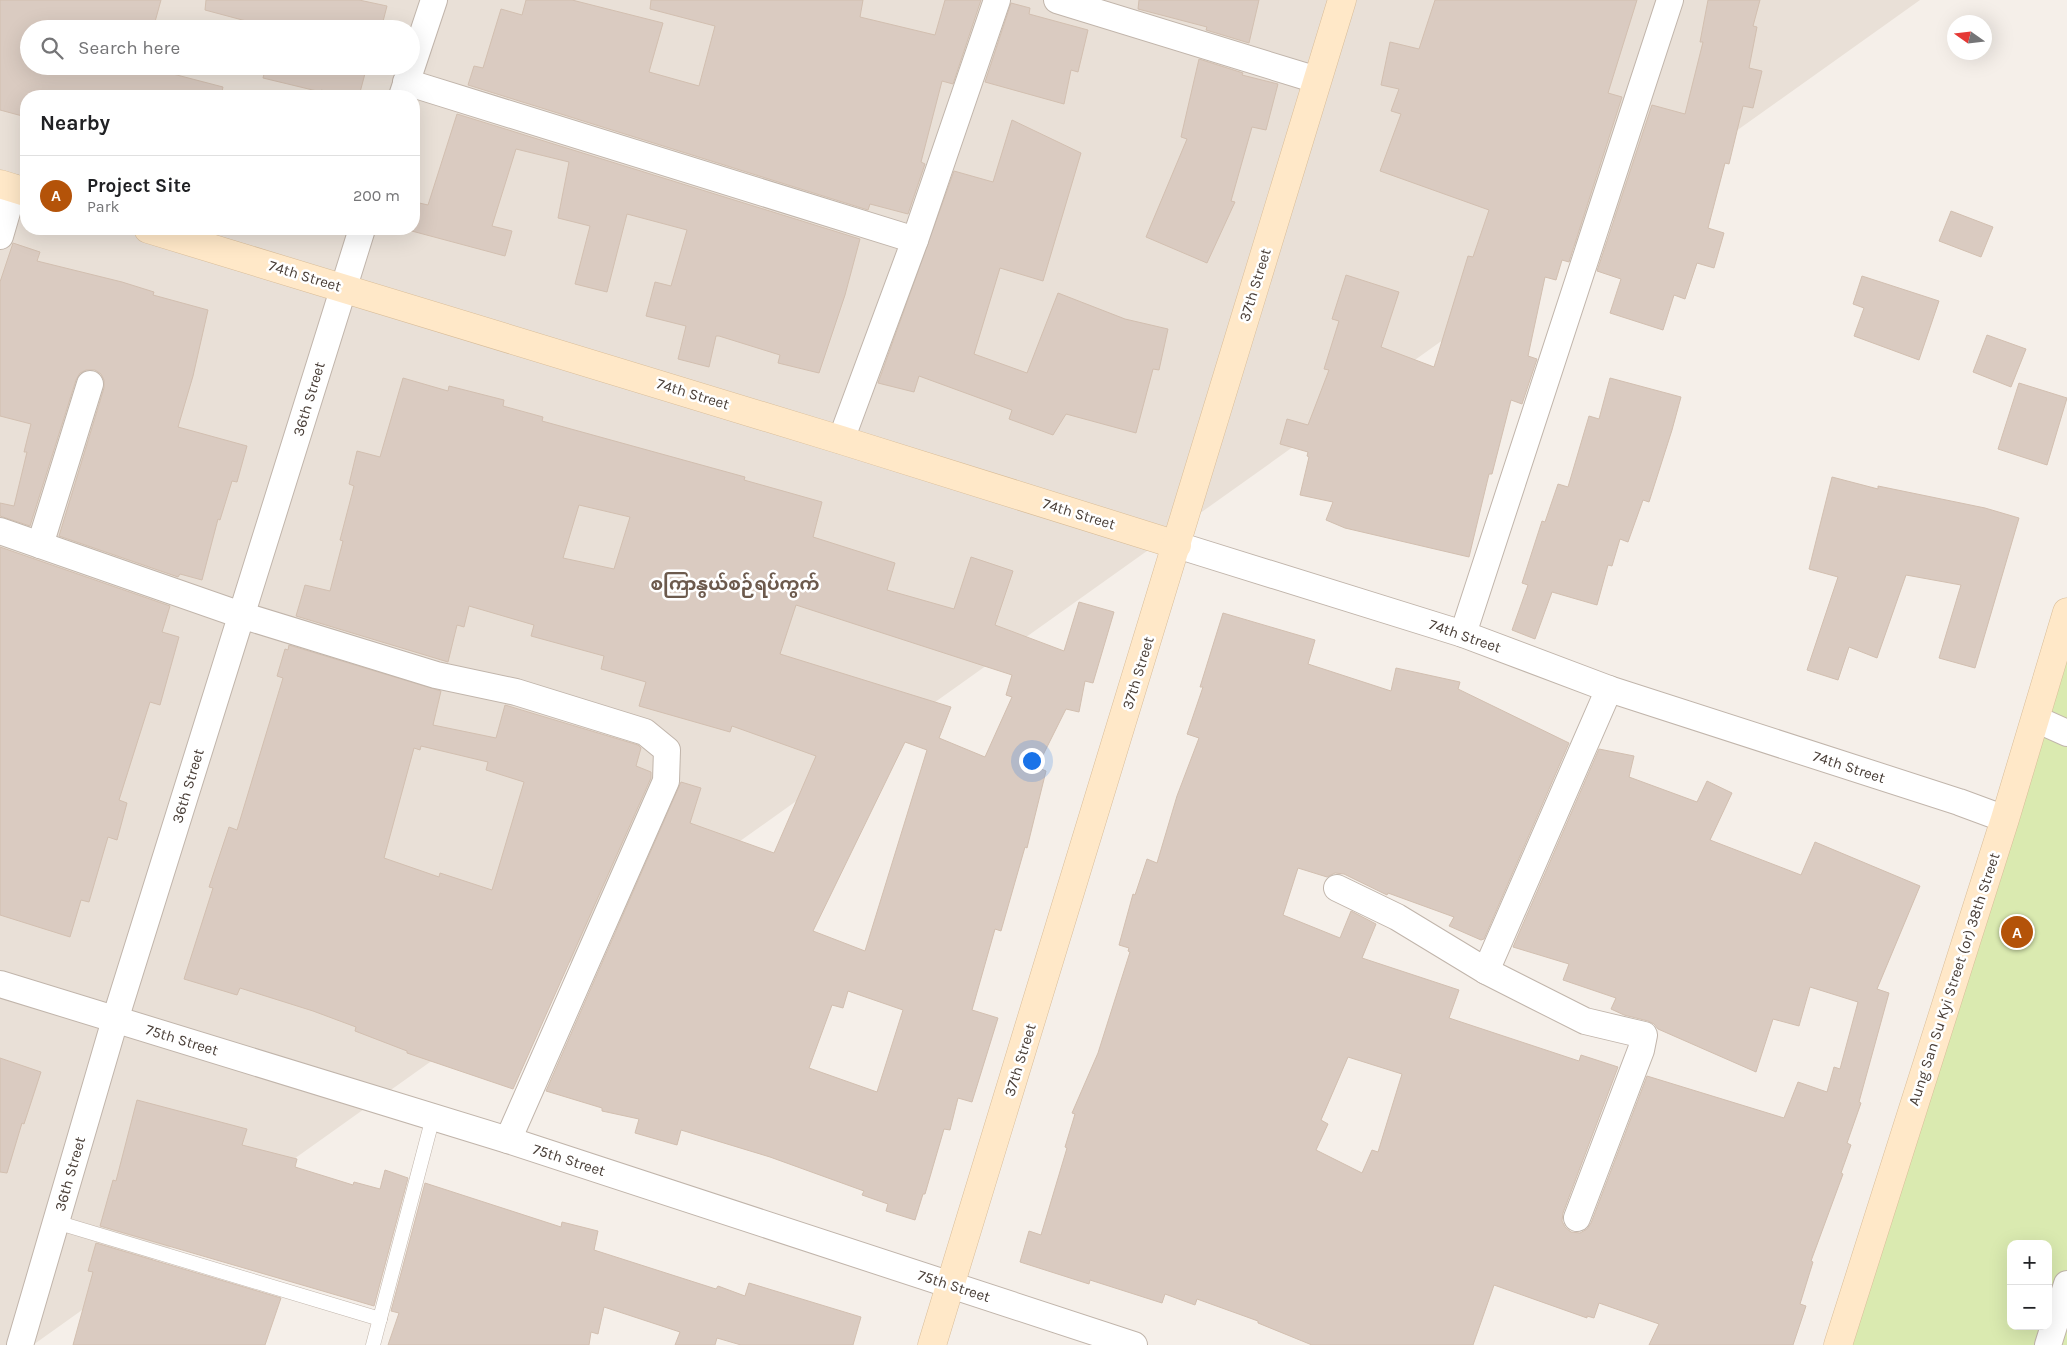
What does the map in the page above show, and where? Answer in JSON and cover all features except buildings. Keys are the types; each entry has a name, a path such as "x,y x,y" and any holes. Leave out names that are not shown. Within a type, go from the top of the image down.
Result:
{"street":[{"path":"420,42 434,0"},
{"path":"841,440 915,240 997,0"},
{"path":"1057,0 1317,80"},
{"name":"37th Street","path":"932,1345 1342,0"},
{"path":"1463,634 1670,0"},
{"path":"404,89 409,75"},
{"path":"420,94 915,240"},
{"path":"0,236 13,188"},
{"name":"74th Street","path":"168,235 841,440 1463,634 1609,689 1959,802 2005,819"},
{"name":"36th Street","path":"20,1345 115,1020 360,235"},
{"path":"40,545 90,384"},
{"path":"0,531 241,615 436,675 516,692 645,732 667,750 666,780 508,1140"},
{"name":"Aung San Su Kyi Street (or) 38th Street","path":"1838,1345 2005,819 2067,612"},
{"path":"1486,972 1609,689"},
{"path":"2036,719 2067,733"},
{"path":"1336,888 1398,917 1486,972 1585,1021 1644,1035 1641,1050 1577,1218"},
{"name":"75th Street","path":"0,984 508,1140 1134,1345"},
{"path":"2048,1345 2067,1284"}],"lane":[{"path":"373,1345 433,1117"},
{"path":"56,1222 380,1319"}],"shaded area":[{"path":"0,0 1920,0 33,1345 0,1345"}],"green space":[{"path":"2067,619 2067,1345 1839,1345"}],"place":[{"name":"Project Site","path":"2017,932"}],"district":[{"name":"စကြာနွယ်စဉ်ရပ်ကွက်","path":"735,584"}]}
